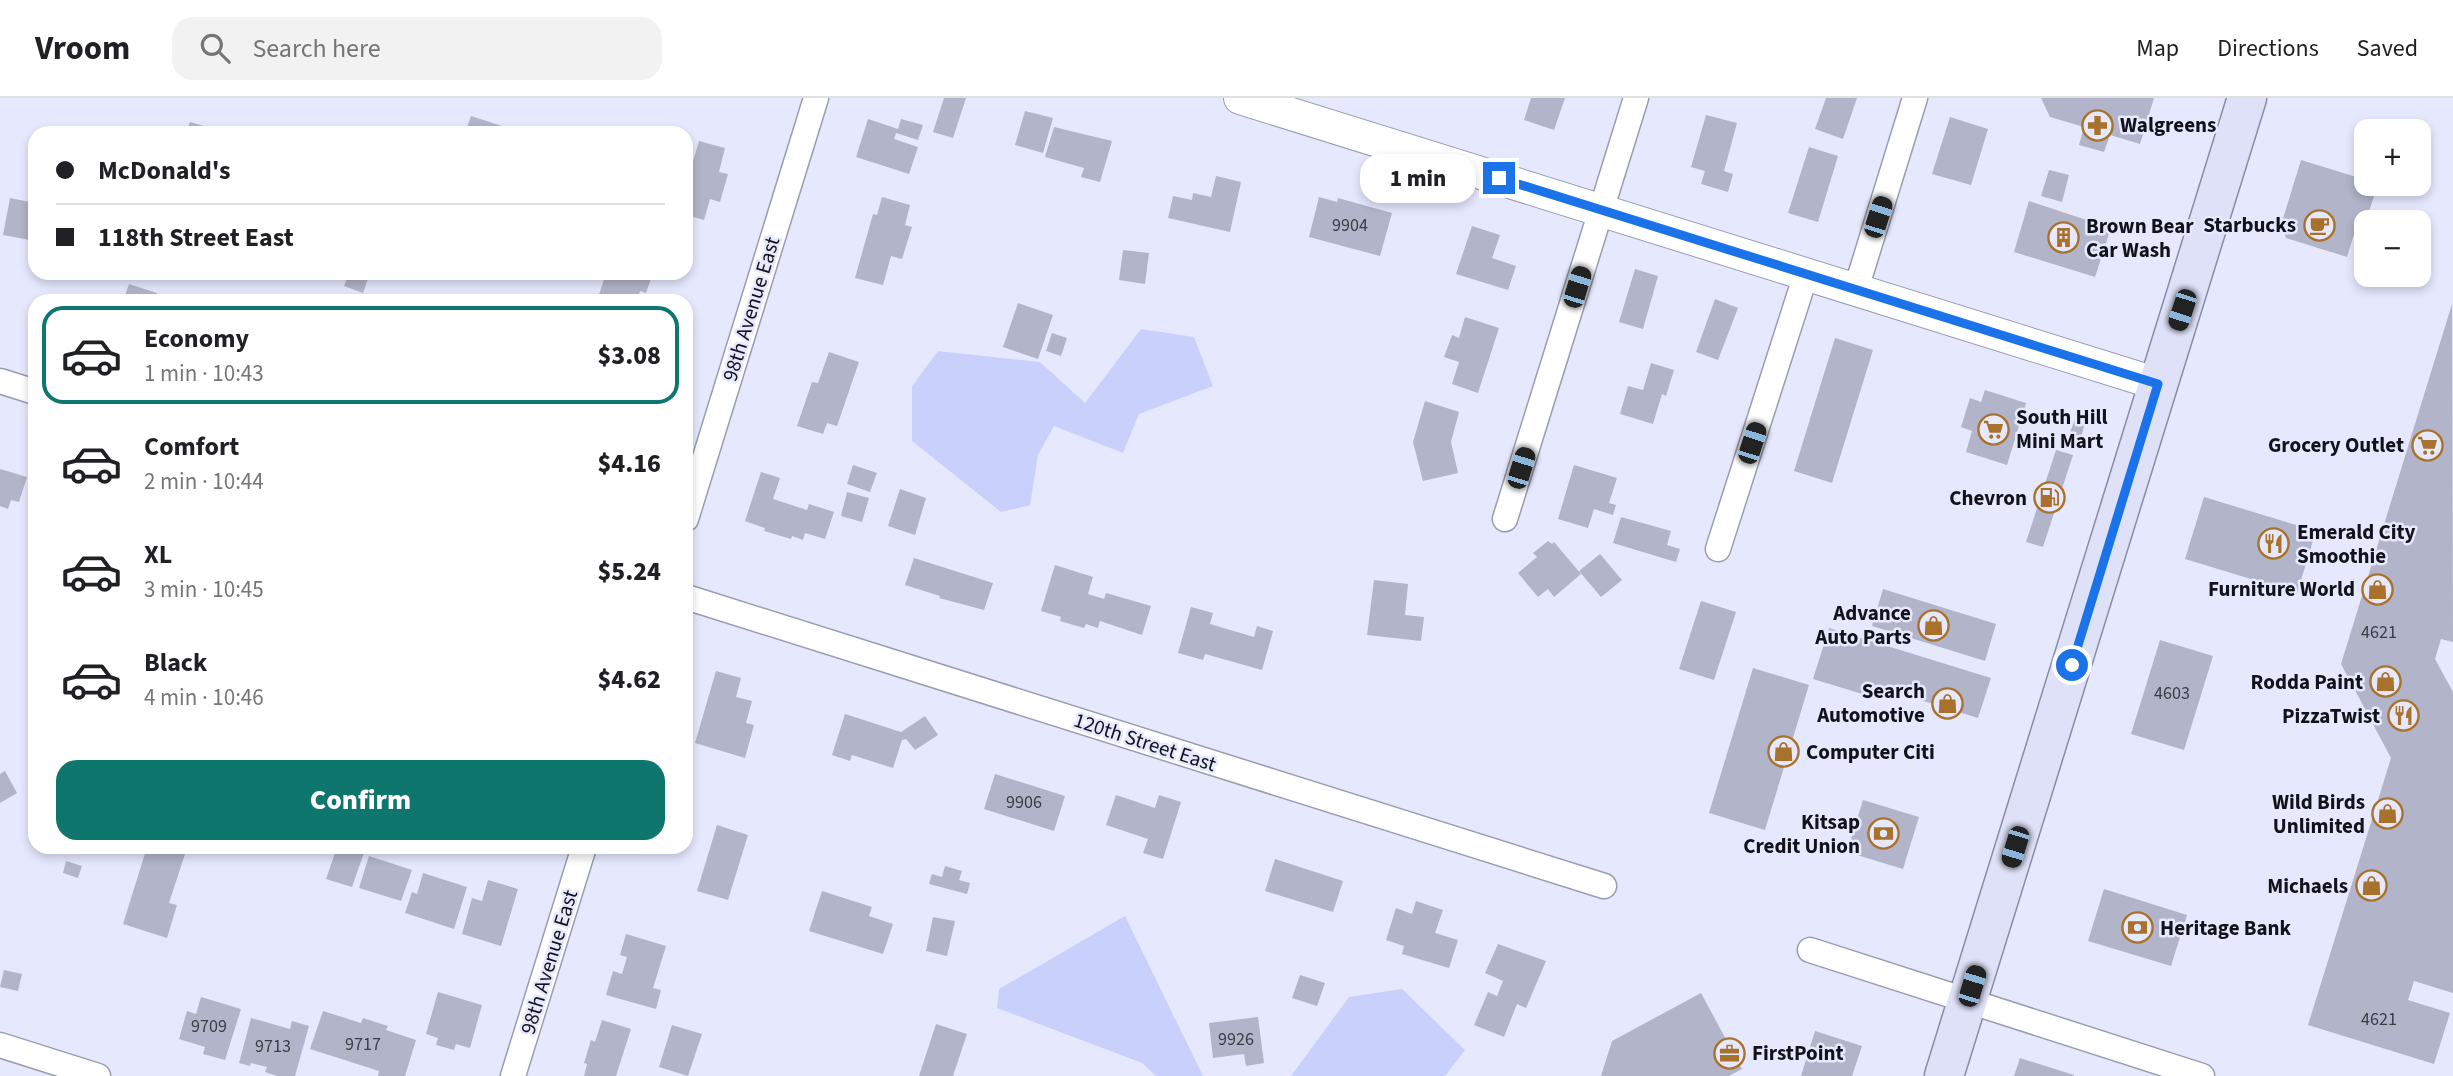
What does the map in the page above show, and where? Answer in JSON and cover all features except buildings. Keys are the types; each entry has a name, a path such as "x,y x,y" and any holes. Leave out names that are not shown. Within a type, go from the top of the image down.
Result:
{"main road":[{"path":"1944,1076 2247,98"}],"street":[{"name":"98th Avenue East","path":"693,496 816,98"},
{"path":"1240,98 2158,384"},
{"path":"1506,519 1636,98"},
{"path":"1856,289 1915,98"},
{"path":"1718,549 1806,274"},
{"path":"0,381 28,390"},
{"name":"120th Street East","path":"693,599 1604,887"},
{"name":"98th Avenue East","path":"513,1076 582,854"},
{"path":"1810,950 2202,1076"},
{"path":"0,1045 98,1076"}],"shaded area":[{"path":"1141,329 1194,337 1213,386 1139,414 1123,453 1054,426 1038,455 1030,505 1001,512 912,441 912,386 938,351 1040,362 1085,403"},
{"path":"1125,916 1203,1076 1156,1076 1142,1063 997,1008 999,989"},
{"path":"1402,989 1465,1050 1445,1076 1291,1076 1349,997"}],"place":[{"name":"Walgreens","path":"2097,125"},
{"name":"Starbucks","path":"2319,225"},
{"name":"Brown Bear Car Wash","path":"2063,238"},
{"name":"South Hill Mini Mart","path":"1993,429"},
{"name":"Grocery Outlet","path":"2427,445"},
{"name":"Chevron","path":"2050,498"},
{"name":"Emerald City Smoothie","path":"2274,544"},
{"name":"Furniture World","path":"2378,589"},
{"name":"Advance Auto Parts","path":"1934,625"},
{"name":"Rodda Paint","path":"2386,682"},
{"name":"Search Automotive","path":"1948,703"},
{"name":"PizzaTwist","path":"2403,716"},
{"name":"Computer Citi","path":"1783,752"},
{"name":"Wild Birds Unlimited","path":"2388,814"},
{"name":"Kitsap Credit Union","path":"1883,834"},
{"name":"Michaels","path":"2371,886"},
{"name":"Heritage Bank","path":"2137,928"},
{"name":"FirstPoint","path":"1729,1053"}],"route":[{"path":"1499,178 2158,384 2072,665"}]}
